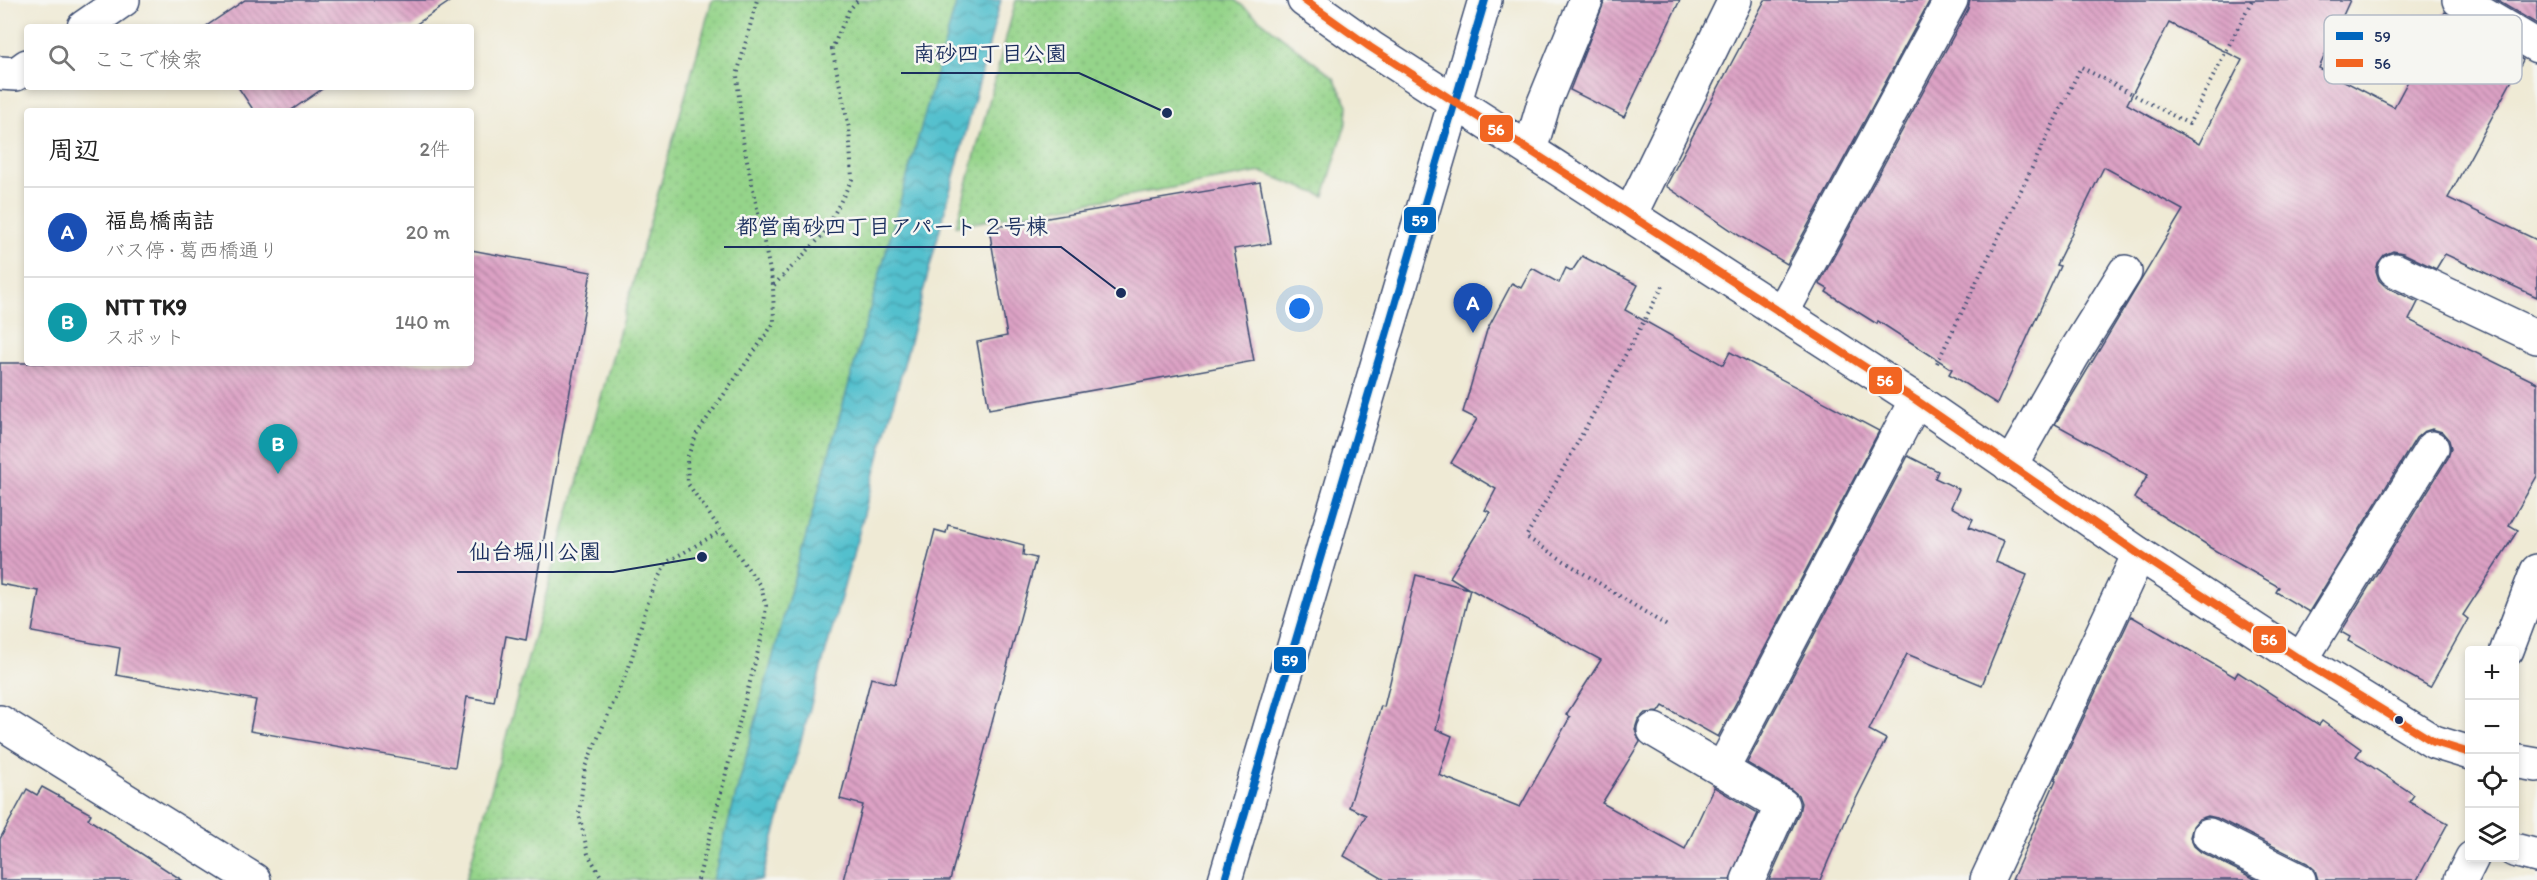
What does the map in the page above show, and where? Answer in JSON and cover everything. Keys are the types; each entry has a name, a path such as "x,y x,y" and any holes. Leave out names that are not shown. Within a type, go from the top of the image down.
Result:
{"street":[{"path":"88,24 123,0"},
{"path":"1304,0 1370,47 1916,400 2139,554 2301,660 2434,742 2465,752"},
{"path":"1225,880 1485,0"},
{"path":"1530,150 1544,103 1586,0"},
{"path":"1630,215 1735,0"},
{"path":"1782,313 1951,0"},
{"path":"2459,0 2485,15"},
{"path":"2522,36 2537,45"},
{"path":"0,73 16,74 24,68"},
{"path":"2395,270 2537,336"},
{"path":"2010,466 2072,357 2125,273"},
{"path":"1722,770 1916,400"},
{"path":"2301,660 2432,448"},
{"path":"1987,880 2139,554"},
{"path":"2509,646 2537,571"},
{"path":"0,722 254,880"},
{"path":"1654,730 1782,805 1749,880"},
{"path":"2519,763 2537,765"},
{"path":"2209,835 2299,880"},
{"path":"2519,851 2537,856"},
{"path":"2461,880 2470,862"}],"path":[{"path":"698,880 763,632 766,606 761,587 688,484 687,458 697,433 774,323 773,285 743,141 737,75 757,0"},
{"path":"773,285 824,234 852,179 849,128 832,49 849,10 858,0"},
{"path":"1916,400 1950,340 2081,67 2189,124 2252,0"},
{"path":"1667,626 1526,537 1683,249"},
{"path":"603,880 588,854 579,814 585,767 629,667 647,605 667,562 722,531"}],"green space":[{"path":"712,0 997,0 762,880 466,880"},
{"path":"1016,0 1235,0 1334,78 1348,105 1347,120 1324,196 1261,172 956,226"}],"water":[{"path":"957,0 1001,0 857,540 762,880 713,880 791,589"}],"building":[{"path":"245,0 452,0 416,24 209,24"},
{"path":"1605,0 1680,0 1624,117 1570,90"},
{"path":"1765,0 1930,0 1787,264 1740,236 1666,186"},
{"path":"1970,0 2350,0 2343,15 2324,15 2324,57 2319,68 2324,71 2324,84 2350,84 2394,107 2406,84 2510,84 2448,198 2537,240 2537,297 2445,254 2436,269 2403,253 2393,251 2384,255 2376,271 2379,280 2386,287 2418,302 2409,320 2537,383 2537,476 2509,525 2518,530 2463,615 2468,619 2430,687 2348,641 2350,637 2341,632 2448,458 2451,448 2449,440 2442,432 2432,429 2416,438 2309,612 2276,592 2279,587 2209,547 2134,498 2148,475 2055,424 2183,210 2104,167 2056,265 2060,266 1997,404 1949,374 1952,369 1878,321 1877,324 1826,292 1828,289 1819,284 1968,9","holes":["2169,23 2242,60 2199,144 2127,104"]},
{"path":"2496,0 2537,0 2537,24"},
{"path":"240,90 321,90 294,108 252,108"},
{"path":"1260,182 1271,243 1234,249 1254,361 989,409 977,342 1007,336 989,228"},
{"path":"474,251 591,272 526,640 506,636 494,702 467,697 455,767 250,731 256,700 116,675 120,648 32,632 39,591 0,584 0,363 24,363 24,366 474,366"},
{"path":"1582,256 1638,285 1625,310 1723,365 1730,352 1879,431 1718,737 1663,706 1659,712 1645,713 1638,720 1635,729 1640,742 1602,803 1685,849 1714,787 1758,813 1730,880 1385,880 1344,856 1366,815 1349,807 1381,706 1384,707 1416,575 1469,589 1450,577 1490,512 1485,510 1496,489 1451,463 1477,419 1463,412 1487,330 1512,283 1521,288 1532,268 1559,283 1566,268 1572,271","holes":["1470,589 1601,660 1566,715 1570,717 1520,807 1439,775 1452,736 1436,729"]},
{"path":"1908,456 1938,471 1935,478 1959,489 1951,507 1973,519 1969,527 2004,541 1996,562 2027,575 1982,685 1907,654 1869,730 1886,739 1848,815 1820,880 1769,880 1799,813 1801,803 1798,795 1791,789 1747,763"},
{"path":"948,525 1024,545 1023,555 1036,558 950,880 843,880 863,805 840,799 871,678 895,684 935,530 946,533"},
{"path":"2131,616 2235,677 2238,672 2319,725 2322,721 2361,749 2356,756 2414,795 2409,802 2448,823 2417,880 2318,880 2315,870 2307,863 2217,818 2208,816 2199,819 2193,826 2190,837 2194,846 2201,852 2257,880 2012,880 2055,779"},
{"path":"42,787 91,814 88,819 182,880 0,880 0,839 27,789 37,795"}],"transit line":[{"name":"56","path":"1304,0 1370,47 1916,400 2139,554 2301,660 2434,742 2465,751"},
{"name":"59","path":"1225,880 1485,0"}],"place":[{"name":"南砂四丁目公園","path":"1167,113"},
{"name":"都営南砂四丁目アパート ２号棟","path":"1121,293"},
{"name":"福島橋南詰","path":"1473,333"},
{"name":"NTT TK9","path":"278,474"},
{"name":"仙台堀川公園","path":"702,557"}]}
